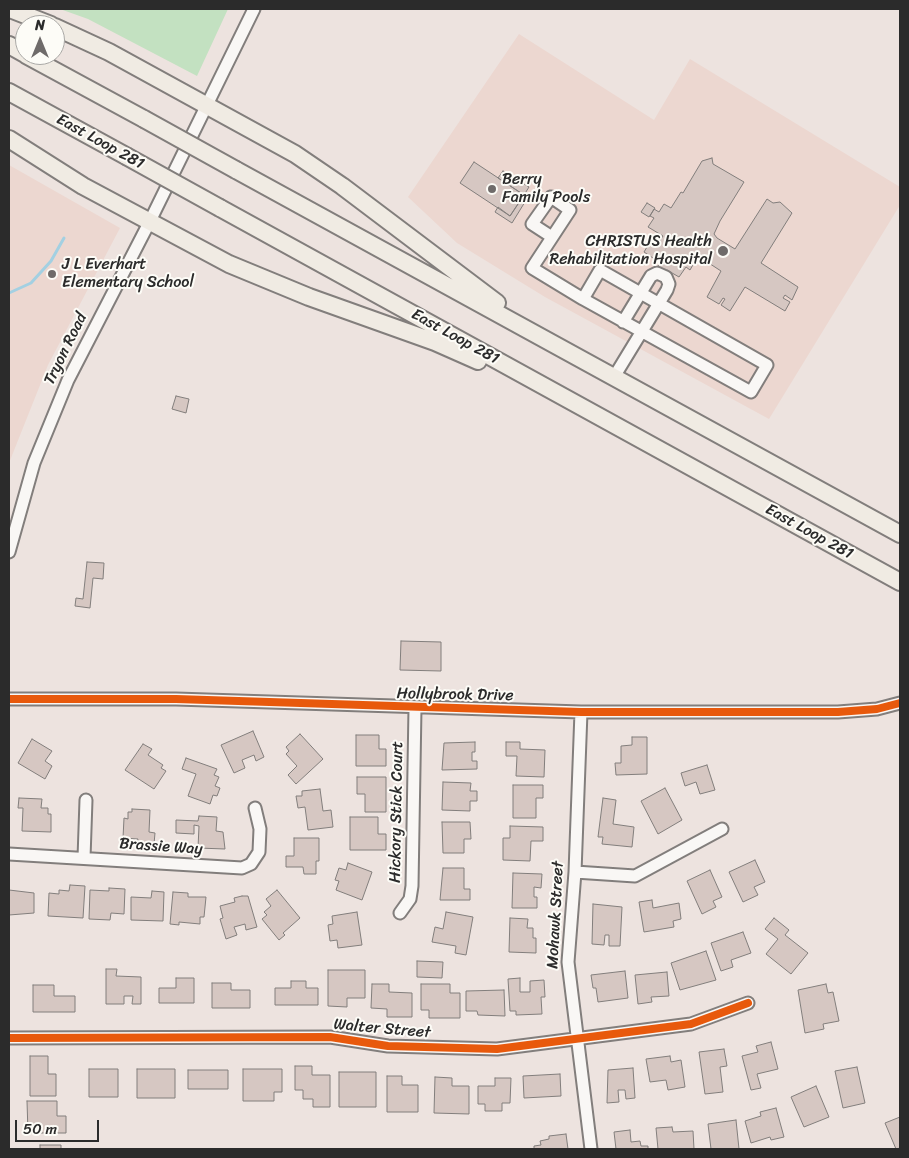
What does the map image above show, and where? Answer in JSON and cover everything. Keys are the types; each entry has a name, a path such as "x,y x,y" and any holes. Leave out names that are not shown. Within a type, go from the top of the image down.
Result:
{"highway":[{"path":"10,9 25,15"},
{"path":"65,32 109,52 295,154 342,186 551,343"},
{"path":"44,65 900,534"},
{"name":"East Loop 281","path":"9,92 900,582"},
{"path":"9,139 75,181 149,223 229,264 269,281 428,339 478,361 535,382"}],"street":[{"name":"Tryon Road","path":"9,552 24,491 53,413 83,348 149,223 254,9"},
{"path":"552,237 532,268 583,299 751,392 767,365 600,270 583,299"},
{"path":"614,377 669,284 664,275 657,273 651,276 623,322"},
{"name":"Hollybrook Drive","path":"9,699 176,699 582,712 838,712 877,709 900,703"},
{"name":"Hickory Stick Court","path":"400,913 408,902 412,886 415,708"},
{"name":"Mohawk Street","path":"582,712 568,962 591,1149"},
{"path":"84,858 86,800"},
{"name":"Brassie Way","path":"9,854 245,868 254,862 259,852 260,829 255,808"},
{"path":"574,872 635,876 722,829"},
{"name":"Walter Street","path":"9,1038 330,1037 388,1046 491,1049 691,1024 748,1003"}],"shaded area":[{"name":"CHRISTUS Health Rehabilitation Hospital","path":"519,34 654,120 690,59 900,187 900,205 769,419 545,297 457,243 408,197"},
{"name":"J L Everhart Elementary School","path":"9,165 120,228 48,365 9,463"}],"green space":[{"path":"60,9 228,9 197,76 88,19"}],"building":[{"path":"712,158 713,164 744,182 720,221 714,234 717,238 735,249 767,199 773,203 780,202 792,213 761,263 798,287 792,300 785,295 783,298 790,302 785,311 745,287 730,311 721,305 725,299 723,298 719,304 707,297 721,271 698,256 690,270 686,267 679,277 667,270 665,273 657,268 664,256 660,254 656,260 644,252 650,242 656,246 663,236 648,227 654,218 650,216 654,209 659,212 664,204 671,208 681,192 683,193 702,161"},
{"name":"Berry Family Pools","path":"474,162 524,195 510,216 460,183"},
{"path":"503,171 529,187 524,195 498,178"},
{"path":"524,195 528,197 512,223 495,212 498,207 510,216"},
{"path":"647,203 655,208 649,217 641,212"},
{"path":"176,396 189,399 186,413 172,409"},
{"path":"87,562 104,563 103,579 93,578 90,608 75,606 76,598 83,599"},
{"path":"401,641 441,642 441,671 400,670"},
{"path":"253,731 264,757 256,761 254,755 242,760 245,768 234,773 221,745"},
{"path":"300,734 323,759 296,784 288,775 297,766 286,754 289,751 286,747"},
{"path":"356,735 379,735 379,749 386,749 386,766 356,766"},
{"path":"632,737 647,737 647,774 616,775 615,763 621,763 621,746 632,745"},
{"path":"32,739 52,751 45,761 52,766 45,779 18,763"},
{"path":"475,742 475,752 472,752 472,761 477,761 477,769 442,770 444,743"},
{"path":"506,742 520,742 520,749 545,750 544,777 516,776 517,756 506,756"},
{"path":"143,744 152,749 148,755 163,765 161,768 166,771 154,789 125,770"},
{"path":"186,758 217,769 214,775 219,777 215,786 220,788 217,796 213,795 210,804 188,796 196,774 182,769"},
{"path":"707,765 715,790 700,794 696,782 685,786 681,773"},
{"path":"357,777 386,777 386,812 365,812 365,794 357,794"},
{"path":"443,782 471,783 470,791 477,791 477,801 470,801 470,811 442,810"},
{"path":"513,785 543,785 543,798 536,798 536,818 513,818"},
{"path":"665,788 682,820 658,834 641,801"},
{"path":"320,789 323,811 331,810 333,827 308,830 305,807 298,808 296,796 302,796 302,791"},
{"path":"19,798 42,799 41,808 48,808 48,814 51,814 51,832 22,831 23,808 18,808"},
{"path":"603,798 616,800 613,824 634,827 632,847 602,844 603,837 598,837"},
{"path":"132,809 150,810 149,832 155,833 154,844 137,843 138,839 123,838 124,818 128,819 128,812 132,812"},
{"path":"199,816 217,817 216,831 223,832 225,849 198,848 199,826 194,825 194,834 176,833 176,820 198,821"},
{"path":"350,817 378,817 378,834 386,834 386,850 350,850"},
{"path":"442,822 470,822 471,839 464,839 464,853 443,853"},
{"path":"510,826 543,827 543,841 531,841 530,861 503,860 503,838 510,838"},
{"path":"294,838 319,838 319,861 316,861 316,874 304,874 303,867 286,867 286,856 294,856"},
{"path":"755,860 765,882 754,887 758,895 743,902 729,872"},
{"path":"348,863 372,872 362,900 336,890 339,881 335,880 339,868 346,870"},
{"path":"443,868 464,868 464,889 470,889 470,900 440,900"},
{"path":"710,870 722,897 713,901 716,907 702,914 687,881"},
{"path":"513,873 542,874 541,888 534,887 534,897 537,897 537,908 512,908"},
{"path":"70,885 85,886 83,918 48,916 49,893 59,894 59,890 69,891"},
{"path":"109,888 125,889 124,914 111,913 110,920 89,919 90,890 109,891"},
{"path":"9,890 34,893 34,913 9,915"},
{"path":"277,890 300,918 283,933 285,935 279,940 262,919 267,915 264,912 271,906 266,899"},
{"path":"152,891 164,892 163,921 131,920 131,897 151,898"},
{"path":"173,892 188,893 188,897 206,897 204,917 200,917 200,924 179,922 179,925 170,924"},
{"path":"248,896 257,927 246,930 245,924 234,927 237,935 226,939 220,919 223,918 220,906 235,902 234,898"},
{"path":"652,900 653,908 679,903 681,919 673,921 674,927 644,932 639,902"},
{"path":"593,904 622,907 620,946 609,946 609,935 605,935 604,945 592,944"},
{"path":"357,912 362,945 338,948 337,940 330,941 328,925 333,924 332,916"},
{"path":"446,912 473,917 466,955 455,953 456,946 432,942 435,927 443,929"},
{"path":"510,918 528,919 527,928 533,928 533,938 536,938 536,953 509,952"},
{"path":"774,918 789,930 785,935 808,953 791,974 766,954 778,939 765,929"},
{"path":"743,932 751,953 731,960 733,967 721,971 711,943"},
{"path":"706,951 716,980 680,990 671,963"},
{"path":"417,961 443,962 442,978 417,977"},
{"path":"106,969 117,969 116,976 141,977 141,1004 132,1004 133,996 124,996 124,1004 106,1004"},
{"path":"328,970 365,970 365,998 347,998 347,1007 328,1006"},
{"path":"625,971 628,998 598,1002 596,988 593,988 591,975"},
{"path":"667,972 669,996 651,997 652,1002 638,1004 635,975"},
{"path":"176,978 194,978 194,1003 159,1003 159,988 176,988"},
{"path":"520,978 520,992 530,992 530,981 544,980 545,997 541,997 542,1014 516,1015 516,1011 510,1011 508,979"},
{"path":"291,981 306,981 306,988 318,988 318,1005 275,1005 275,988 291,988"},
{"path":"212,983 231,983 231,990 250,990 250,1008 212,1008"},
{"path":"372,984 389,984 389,992 412,993 412,1017 387,1017 387,1009 371,1008"},
{"path":"421,984 450,984 450,993 460,993 460,1018 429,1018 429,1010 421,1010"},
{"path":"826,984 828,993 833,992 839,1021 823,1024 824,1029 805,1033 798,990"},
{"path":"33,985 54,985 54,996 75,996 75,1012 33,1012"},
{"path":"504,990 505,1016 478,1015 477,1011 466,1011 466,991"},
{"path":"771,1042 778,1069 757,1074 761,1088 751,1090 742,1056 758,1052 756,1046"},
{"path":"724,1049 727,1066 720,1067 723,1092 705,1094 699,1052"},
{"path":"30,1056 48,1056 48,1074 56,1074 56,1096 30,1096"},
{"path":"670,1056 671,1062 681,1060 685,1087 668,1090 666,1080 650,1082 646,1059"},
{"path":"295,1066 312,1066 312,1075 330,1075 330,1107 313,1107 313,1099 303,1099 303,1090 295,1090"},
{"path":"857,1067 865,1103 843,1108 835,1071"},
{"path":"633,1068 635,1098 626,1099 625,1090 618,1090 619,1102 607,1103 608,1070"},
{"path":"89,1069 118,1069 118,1097 89,1097"},
{"path":"137,1069 175,1069 175,1098 137,1098"},
{"path":"243,1069 282,1069 282,1092 274,1092 274,1101 243,1101"},
{"path":"188,1070 228,1070 228,1089 188,1089"},
{"path":"339,1072 376,1072 376,1107 339,1107"},
{"path":"560,1074 561,1096 524,1098 523,1076"},
{"path":"387,1076 402,1076 402,1085 418,1085 418,1112 387,1112"},
{"path":"435,1077 452,1078 452,1086 469,1086 469,1114 434,1113"},
{"path":"495,1078 511,1078 510,1103 502,1103 502,1111 485,1111 485,1104 478,1104 478,1086 495,1086"},
{"path":"816,1086 829,1117 804,1127 791,1097"},
{"path":"27,1101 57,1101 57,1116 66,1116 66,1133 28,1133"},
{"path":"776,1108 784,1137 771,1140 770,1137 751,1143 745,1121 761,1116 760,1112"},
{"path":"900,1117 900,1148 896,1149 885,1123"},
{"path":"736,1120 739,1149 711,1149 708,1124"},
{"path":"672,1127 673,1132 693,1131 694,1149 658,1149 656,1128"},
{"path":"630,1130 631,1142 640,1141 641,1146 648,1146 648,1149 616,1149 614,1132"},
{"path":"566,1134 568,1149 534,1149 534,1146 541,1145 540,1141 549,1139 549,1136"},
{"path":"40,1145 61,1145 61,1149 40,1149"}],"waterway":[{"path":"9,293 31,283 51,261 64,238"}],"cycle path":[{"path":"9,699 176,699 581,712 838,712 877,709 900,703"},
{"path":"9,1038 330,1037 388,1046 497,1049 691,1024 748,1003"}],"place":[{"name":"Berry Family Pools","path":"492,189"},
{"name":"CHRISTUS Health Rehabilitation Hospital","path":"723,251"},
{"name":"J L Everhart Elementary School","path":"52,274"}]}
